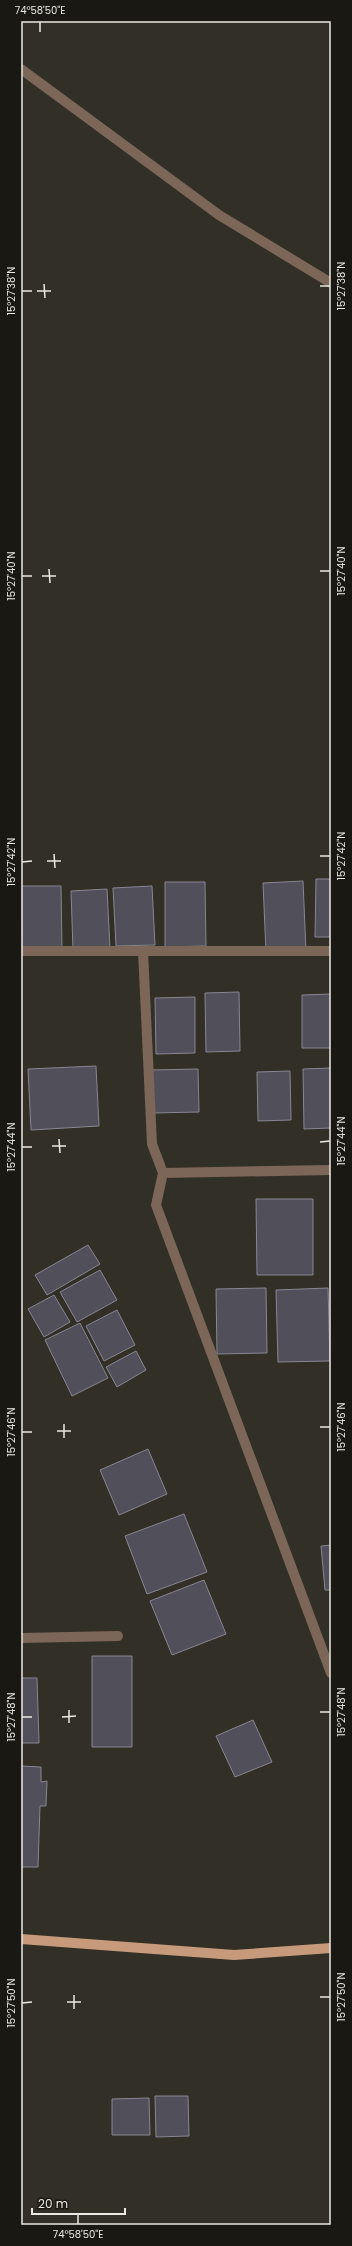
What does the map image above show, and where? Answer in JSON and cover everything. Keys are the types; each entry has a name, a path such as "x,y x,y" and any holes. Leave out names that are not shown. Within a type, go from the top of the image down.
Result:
{"main road":[{"path":"21,1939 234,1955 331,1948"}],"street":[{"path":"21,70 219,215 331,283"},
{"path":"21,951 331,951"},
{"path":"143,951 152,1144 163,1173 156,1205 329,1661 331,1674"},
{"path":"163,1173 331,1170"},
{"path":"21,1638 118,1636"}],"building":[{"path":"316,879 331,879 331,937 315,937"},
{"path":"303,881 306,951 266,952 263,883"},
{"path":"165,882 205,882 206,946 165,947"},
{"path":"21,886 61,886 62,949 22,950"},
{"path":"152,886 155,945 116,946 113,888"},
{"path":"107,889 110,949 73,950 71,891"},
{"path":"239,992 240,1051 206,1052 205,993"},
{"path":"331,994 331,1048 302,1048 302,995"},
{"path":"195,997 195,1053 156,1054 155,998"},
{"path":"96,1066 99,1126 31,1130 28,1069"},
{"path":"331,1068 331,1128 304,1129 303,1069"},
{"path":"198,1069 199,1112 153,1113 151,1070"},
{"path":"290,1071 291,1120 258,1121 257,1072"},
{"path":"256,1199 313,1199 313,1275 257,1275"},
{"path":"88,1245 100,1264 47,1295 35,1275"},
{"path":"100,1270 117,1300 77,1322 60,1292"},
{"path":"266,1288 267,1353 217,1354 216,1289"},
{"path":"328,1288 330,1361 278,1362 276,1290"},
{"path":"54,1295 70,1322 44,1337 28,1309"},
{"path":"117,1310 135,1345 104,1361 86,1326"},
{"path":"80,1323 108,1378 72,1396 45,1340"},
{"path":"136,1351 146,1370 117,1387 106,1367"},
{"path":"148,1449 167,1494 119,1515 100,1470"},
{"path":"184,1514 207,1572 147,1594 125,1536"},
{"path":"331,1545 331,1590 325,1590 321,1546"},
{"path":"204,1580 226,1634 172,1655 150,1601"},
{"path":"92,1656 132,1656 132,1747 92,1747"},
{"path":"21,1678 37,1678 39,1743 21,1743"},
{"path":"253,1720 272,1762 235,1777 216,1736"},
{"path":"21,1766 41,1767 41,1782 47,1781 46,1806 40,1806 38,1867 21,1867"},
{"path":"155,2096 188,2096 189,2136 156,2137"},
{"path":"149,2098 150,2135 112,2135 112,2099"}]}
